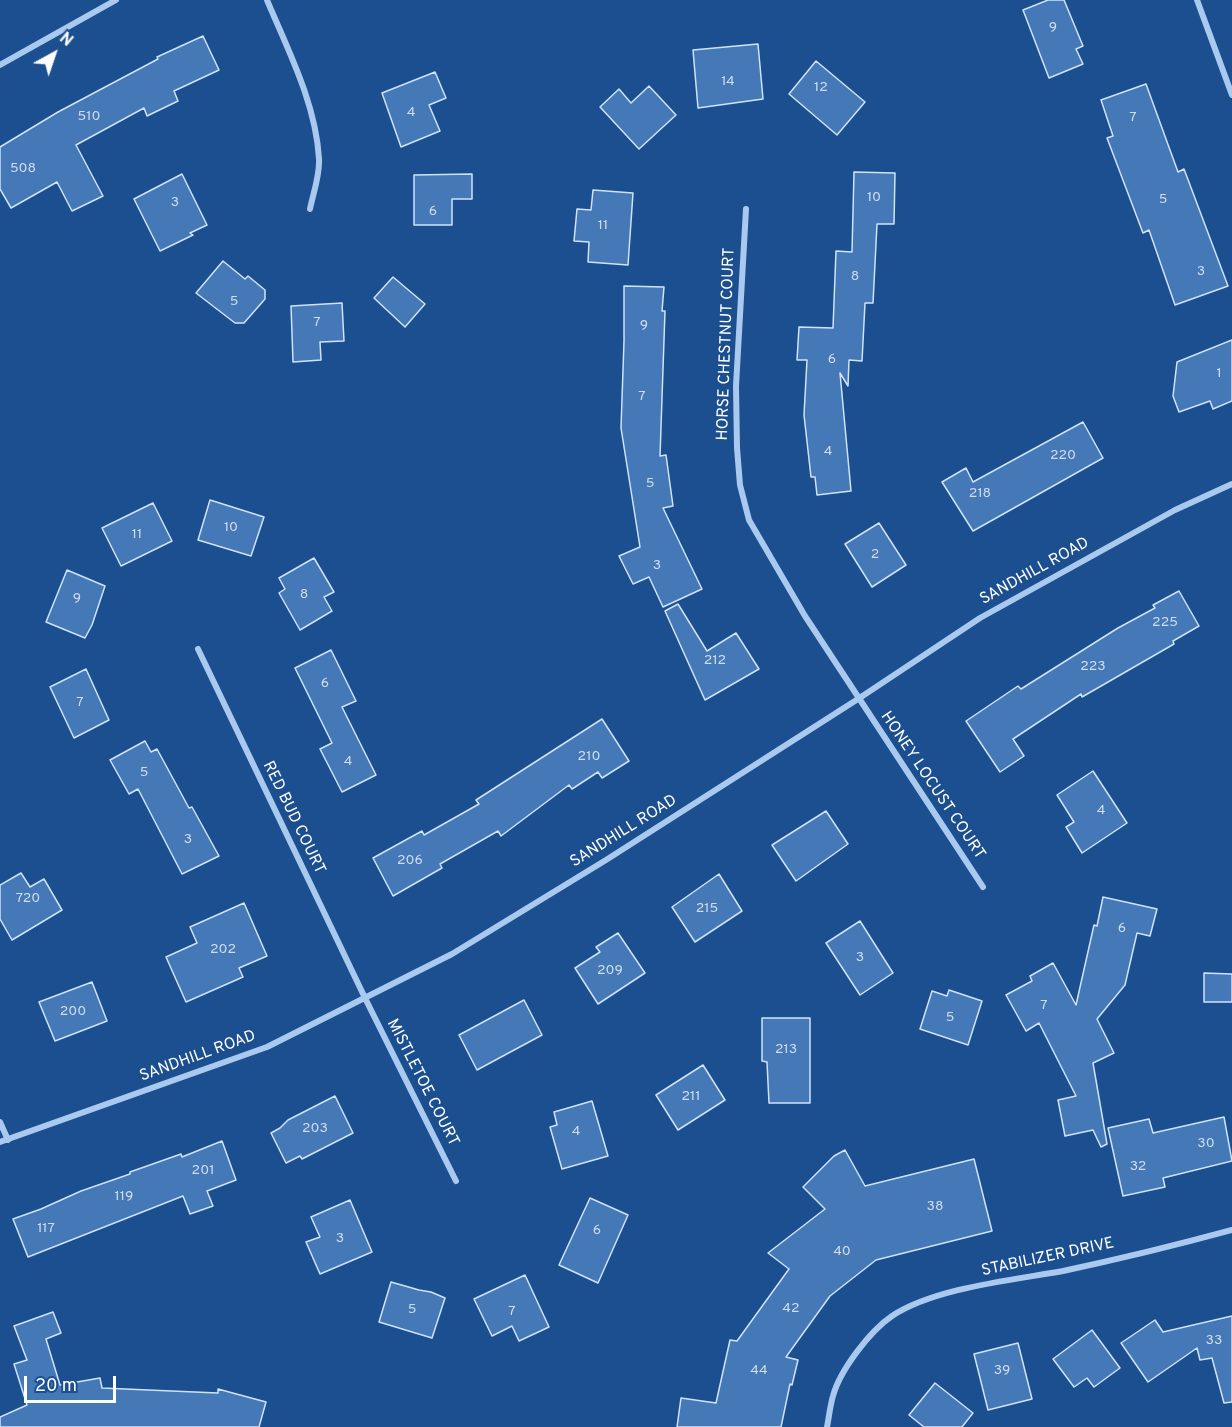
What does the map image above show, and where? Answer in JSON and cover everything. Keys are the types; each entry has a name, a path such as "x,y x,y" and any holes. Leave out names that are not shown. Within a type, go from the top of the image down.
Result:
{"street":[{"path":"0,65 116,0"},
{"path":"267,0 297,72 314,123 320,161 310,209"},
{"path":"1197,0 1232,95"},
{"name":"HORSE CHESTNUT COURT","path":"746,209 736,386 740,485 749,520 773,565 858,699"},
{"name":"SANDHILL ROAD","path":"0,1142 267,1047 452,954 606,860 980,618 1175,510 1232,484"},
{"name":"RED BUD COURT","path":"198,649 365,998"},
{"name":"HONEY LOCUST COURT","path":"858,699 983,887"},
{"name":"MISTLETOE COURT","path":"365,998 456,1181"},
{"path":"0,1122 8,1140"},
{"name":"STABILIZER DRIVE","path":"827,1427 833,1395 845,1369 877,1329 891,1317 912,1305 956,1291 1072,1269 1232,1230"}],"building":[{"path":"1048,0 1064,0 1083,46 1076,49 1083,64 1049,78 1023,10"},
{"path":"203,36 219,70 174,91 178,101 147,116 144,108 76,145 103,196 72,211 57,182 11,208 0,189 0,147 58,112 158,59 157,57"},
{"path":"758,44 763,99 698,108 693,50"},
{"path":"816,61 865,102 837,135 789,94"},
{"path":"435,72 446,98 429,105 440,131 401,147 382,93"},
{"path":"1146,84 1178,172 1184,169 1228,286 1175,305 1149,230 1143,233 1107,138 1113,136 1101,100"},
{"path":"649,86 676,115 639,149 600,107 619,89 631,103"},
{"path":"854,172 895,173 894,224 877,224 873,303 865,303 862,361 849,360 848,386 840,373 851,491 817,495 815,477 811,477 804,415 807,360 797,360 799,327 833,328 836,251 852,252"},
{"path":"182,174 207,225 190,233 193,235 160,251 134,199"},
{"path":"472,174 472,199 452,199 452,225 414,225 414,175"},
{"path":"593,190 633,193 628,265 588,262 589,242 574,241 577,209 591,210"},
{"path":"223,261 245,279 248,276 265,290 265,299 244,323 235,323 196,293"},
{"path":"393,277 425,304 405,327 374,298"},
{"path":"624,286 664,287 660,456 666,455 673,506 663,508 702,589 663,607 649,577 633,584 619,556 640,547 621,428"},
{"path":"342,303 344,341 320,342 321,360 293,362 291,306"},
{"path":"1232,340 1232,401 1213,409 1210,401 1179,412 1173,396 1177,362"},
{"path":"1083,422 1103,458 973,531 942,482 966,468 973,482"},
{"path":"210,500 264,517 251,556 198,540"},
{"path":"153,503 172,541 121,566 102,528"},
{"path":"879,523 906,565 872,587 845,544"},
{"path":"314,558 334,592 324,597 332,611 300,630 279,593 285,589 279,578"},
{"path":"67,570 105,586 92,625 85,638 46,622"},
{"path":"1179,591 1199,626 1173,641 1174,644 1082,697 1081,694 1013,739 1024,756 1000,772 966,721 1018,686 1021,689 1118,628 1155,608 1153,605"},
{"path":"678,604 707,651 736,633 759,669 705,700 665,611"},
{"path":"331,650 356,701 342,707 376,775 342,792 320,749 332,743 295,668"},
{"path":"86,669 109,720 74,738 50,687"},
{"path":"602,719 629,761 602,778 598,772 572,789 569,785 501,836 498,831 440,864 442,868 393,896 373,858 422,831 424,835 479,804 476,800"},
{"path":"145,741 151,752 157,749 189,808 192,807 219,856 182,874 138,789 129,794 110,760"},
{"path":"1093,771 1127,823 1082,853 1066,827 1074,822 1057,795"},
{"path":"826,811 848,844 796,881 772,845"},
{"path":"21,873 30,887 44,879 62,910 12,940 0,919 0,885"},
{"path":"719,874 742,911 695,942 672,907"},
{"path":"1103,897 1157,909 1150,936 1137,933 1125,985 1097,1019 1114,1053 1093,1063 1107,1144 1101,1147 1093,1130 1065,1136 1058,1100 1076,1096 1039,1023 1026,1031 1006,995 1032,981 1030,976 1053,963 1076,1005 1094,925 1097,926"},
{"path":"244,903 267,956 239,968 243,977 186,1002 166,957 197,943 190,927"},
{"path":"860,921 893,973 860,995 826,943"},
{"path":"618,933 645,973 598,1004 575,968 600,952 596,947"},
{"path":"1204,973 1232,974 1232,1002 1204,1002"},
{"path":"92,982 107,1021 55,1041 39,1002"},
{"path":"949,990 982,1001 968,1045 920,1029 932,991 947,996"},
{"path":"524,1000 542,1035 477,1070 459,1035"},
{"path":"762,1018 810,1018 810,1103 769,1103 767,1062 762,1061"},
{"path":"703,1065 725,1100 678,1130 656,1095"},
{"path":"335,1096 353,1133 302,1159 300,1156 286,1163 271,1133 288,1120"},
{"path":"592,1101 608,1156 562,1169 550,1127 557,1125 554,1112"},
{"path":"1224,1117 1232,1161 1163,1178 1165,1187 1123,1196 1108,1128 1149,1119 1153,1133"},
{"path":"222,1141 236,1180 207,1191 213,1206 190,1214 183,1196 28,1257 13,1219 130,1174 130,1172 181,1154 182,1157"},
{"path":"845,1150 865,1186 974,1159 992,1231 876,1260 830,1296 786,1357 798,1360 792,1385 790,1384 781,1427 677,1427 681,1398 716,1403 730,1340 737,1341 789,1269 768,1253 825,1209 803,1187 834,1156"},
{"path":"590,1198 628,1215 598,1283 559,1265"},
{"path":"350,1200 372,1252 320,1274 306,1242 320,1237 311,1217"},
{"path":"525,1275 549,1327 519,1341 512,1326 492,1336 474,1299"},
{"path":"391,1282 445,1298 432,1338 379,1322"},
{"path":"53,1312 61,1333 46,1339 60,1385 100,1378 102,1388 218,1393 218,1389 266,1402 259,1427 0,1427 0,1417 27,1405 14,1364 27,1360 14,1326"},
{"path":"1232,1316 1232,1402 1224,1403 1212,1358 1200,1360 1197,1348 1148,1382 1121,1343 1155,1320 1163,1332"},
{"path":"1092,1330 1120,1368 1094,1387 1087,1378 1074,1387 1053,1359"},
{"path":"1018,1343 1032,1399 988,1410 974,1354"},
{"path":"935,1383 973,1413 962,1427 924,1427 909,1415"}]}
